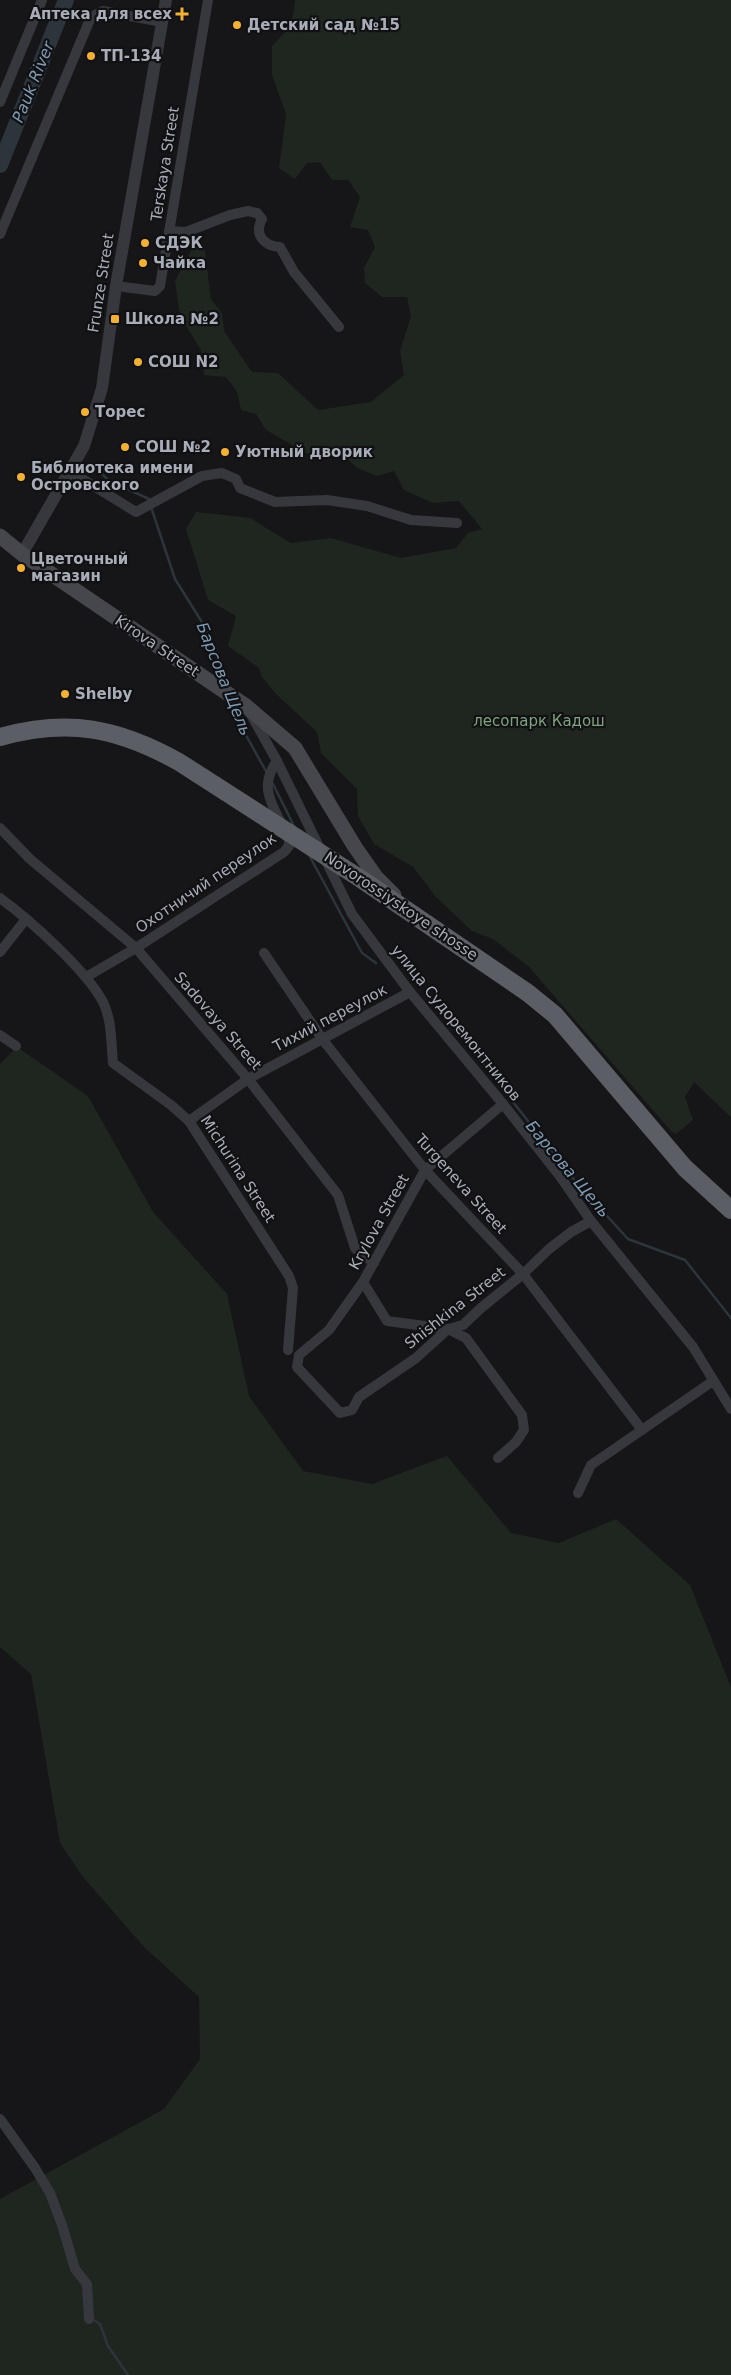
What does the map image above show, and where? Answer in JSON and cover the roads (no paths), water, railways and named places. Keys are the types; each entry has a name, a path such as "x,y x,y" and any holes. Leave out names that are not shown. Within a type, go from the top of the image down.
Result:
{"highway":[{"name":"Novorossiyskoye shosse","path":"0,737 28,729 56,727 85,728 120,735 151,747 206,779 361,878 520,987 555,1015 685,1168 731,1210"}],"main road":[{"name":"Kirova Street","path":"0,536 22,554 243,704 295,748 354,847 376,877 409,910"}],"street":[{"path":"0,102 42,0"},
{"name":"Frunze Street","path":"22,554 71,472 88,436 102,388 116,286 166,0"},
{"name":"Terskaya Street","path":"116,286 155,291 160,286 208,0"},
{"path":"0,234 91,17 103,11 162,22"},
{"path":"169,232 186,232 248,210 257,213 262,219 257,228 259,237 271,247 280,247 294,272 339,327"},
{"path":"71,472 136,512 202,476 222,473 236,478 240,488 275,502 327,500 367,506 411,520 457,523"},
{"name":"улица Судоремонтников","path":"243,704 277,761 352,914 410,992 503,1104 559,1175 591,1221 693,1348 731,1409"},
{"name":"Охотничий переулок","path":"86,977 136,948 284,852 289,846 286,833 268,796 266,785 270,771 277,761"},
{"name":"Sadovaya Street","path":"0,828 30,859 136,948 248,1078 338,1195 355,1248 374,1263"},
{"name":"Michurina Street","path":"0,898 26,919 86,977 103,1002 110,1025 113,1062 171,1105 189,1121 289,1276 293,1288 288,1350"},
{"path":"0,952 26,919"},
{"name":"Turgeneva Street","path":"264,953 322,1040 425,1170 523,1274 642,1430"},
{"name":"Тихий переулок","path":"189,1121 248,1078 410,992"},
{"path":"0,1035 16,1046"},
{"name":"Krylova Street","path":"297,1367 299,1355 329,1330 363,1282 425,1170 503,1104"},
{"name":"Shishkina Street","path":"297,1367 340,1413 352,1410 359,1397 416,1358 448,1329 463,1325 523,1274 549,1249 571,1232 591,1221"},
{"path":"363,1282 386,1321 448,1329 466,1338 522,1415 524,1430 516,1442 498,1458"},
{"path":"578,1493 591,1465 713,1381"},
{"path":"0,2119 35,2168 50,2193 76,2270 87,2284 89,2318"}],"waterway":[{"name":"Pauk River","path":"0,165 66,0"},
{"name":"Барсова Щель","path":"91,463 108,480 149,499 149,501"},
{"name":"Барсова Щель","path":"151,507 175,579 205,627 228,687"},
{"name":"Барсова Щель","path":"232,704 233,712 267,773"},
{"name":"Барсова Щель","path":"273,784 294,826"},
{"name":"Барсова Щель","path":"309,855 362,953 376,963"},
{"name":"Барсова Щель","path":"426,991 576,1182 628,1239 685,1260 731,1318"},
{"path":"92,2319 100,2324 108,2346 128,2375"}],"place":[{"name":"Аптека для всех","path":"182,14"},
{"name":"Детский сад №15","path":"237,25"},
{"name":"ТП-134","path":"91,56"},
{"name":"СДЭК","path":"145,243"},
{"name":"Чайка","path":"143,263"},
{"name":"Школа №2","path":"115,319"},
{"name":"СОШ N2","path":"138,362"},
{"name":"Торес","path":"85,412"},
{"name":"СОШ №2","path":"125,447"},
{"name":"Уютный дворик","path":"225,452"},
{"name":"Библиотека имени Островского","path":"21,477"},
{"name":"Цветочный магазин","path":"21,568"},
{"name":"Shelby","path":"65,694"}],"park label":[{"name":"лесопарк Кадош","path":"539,721"}]}
